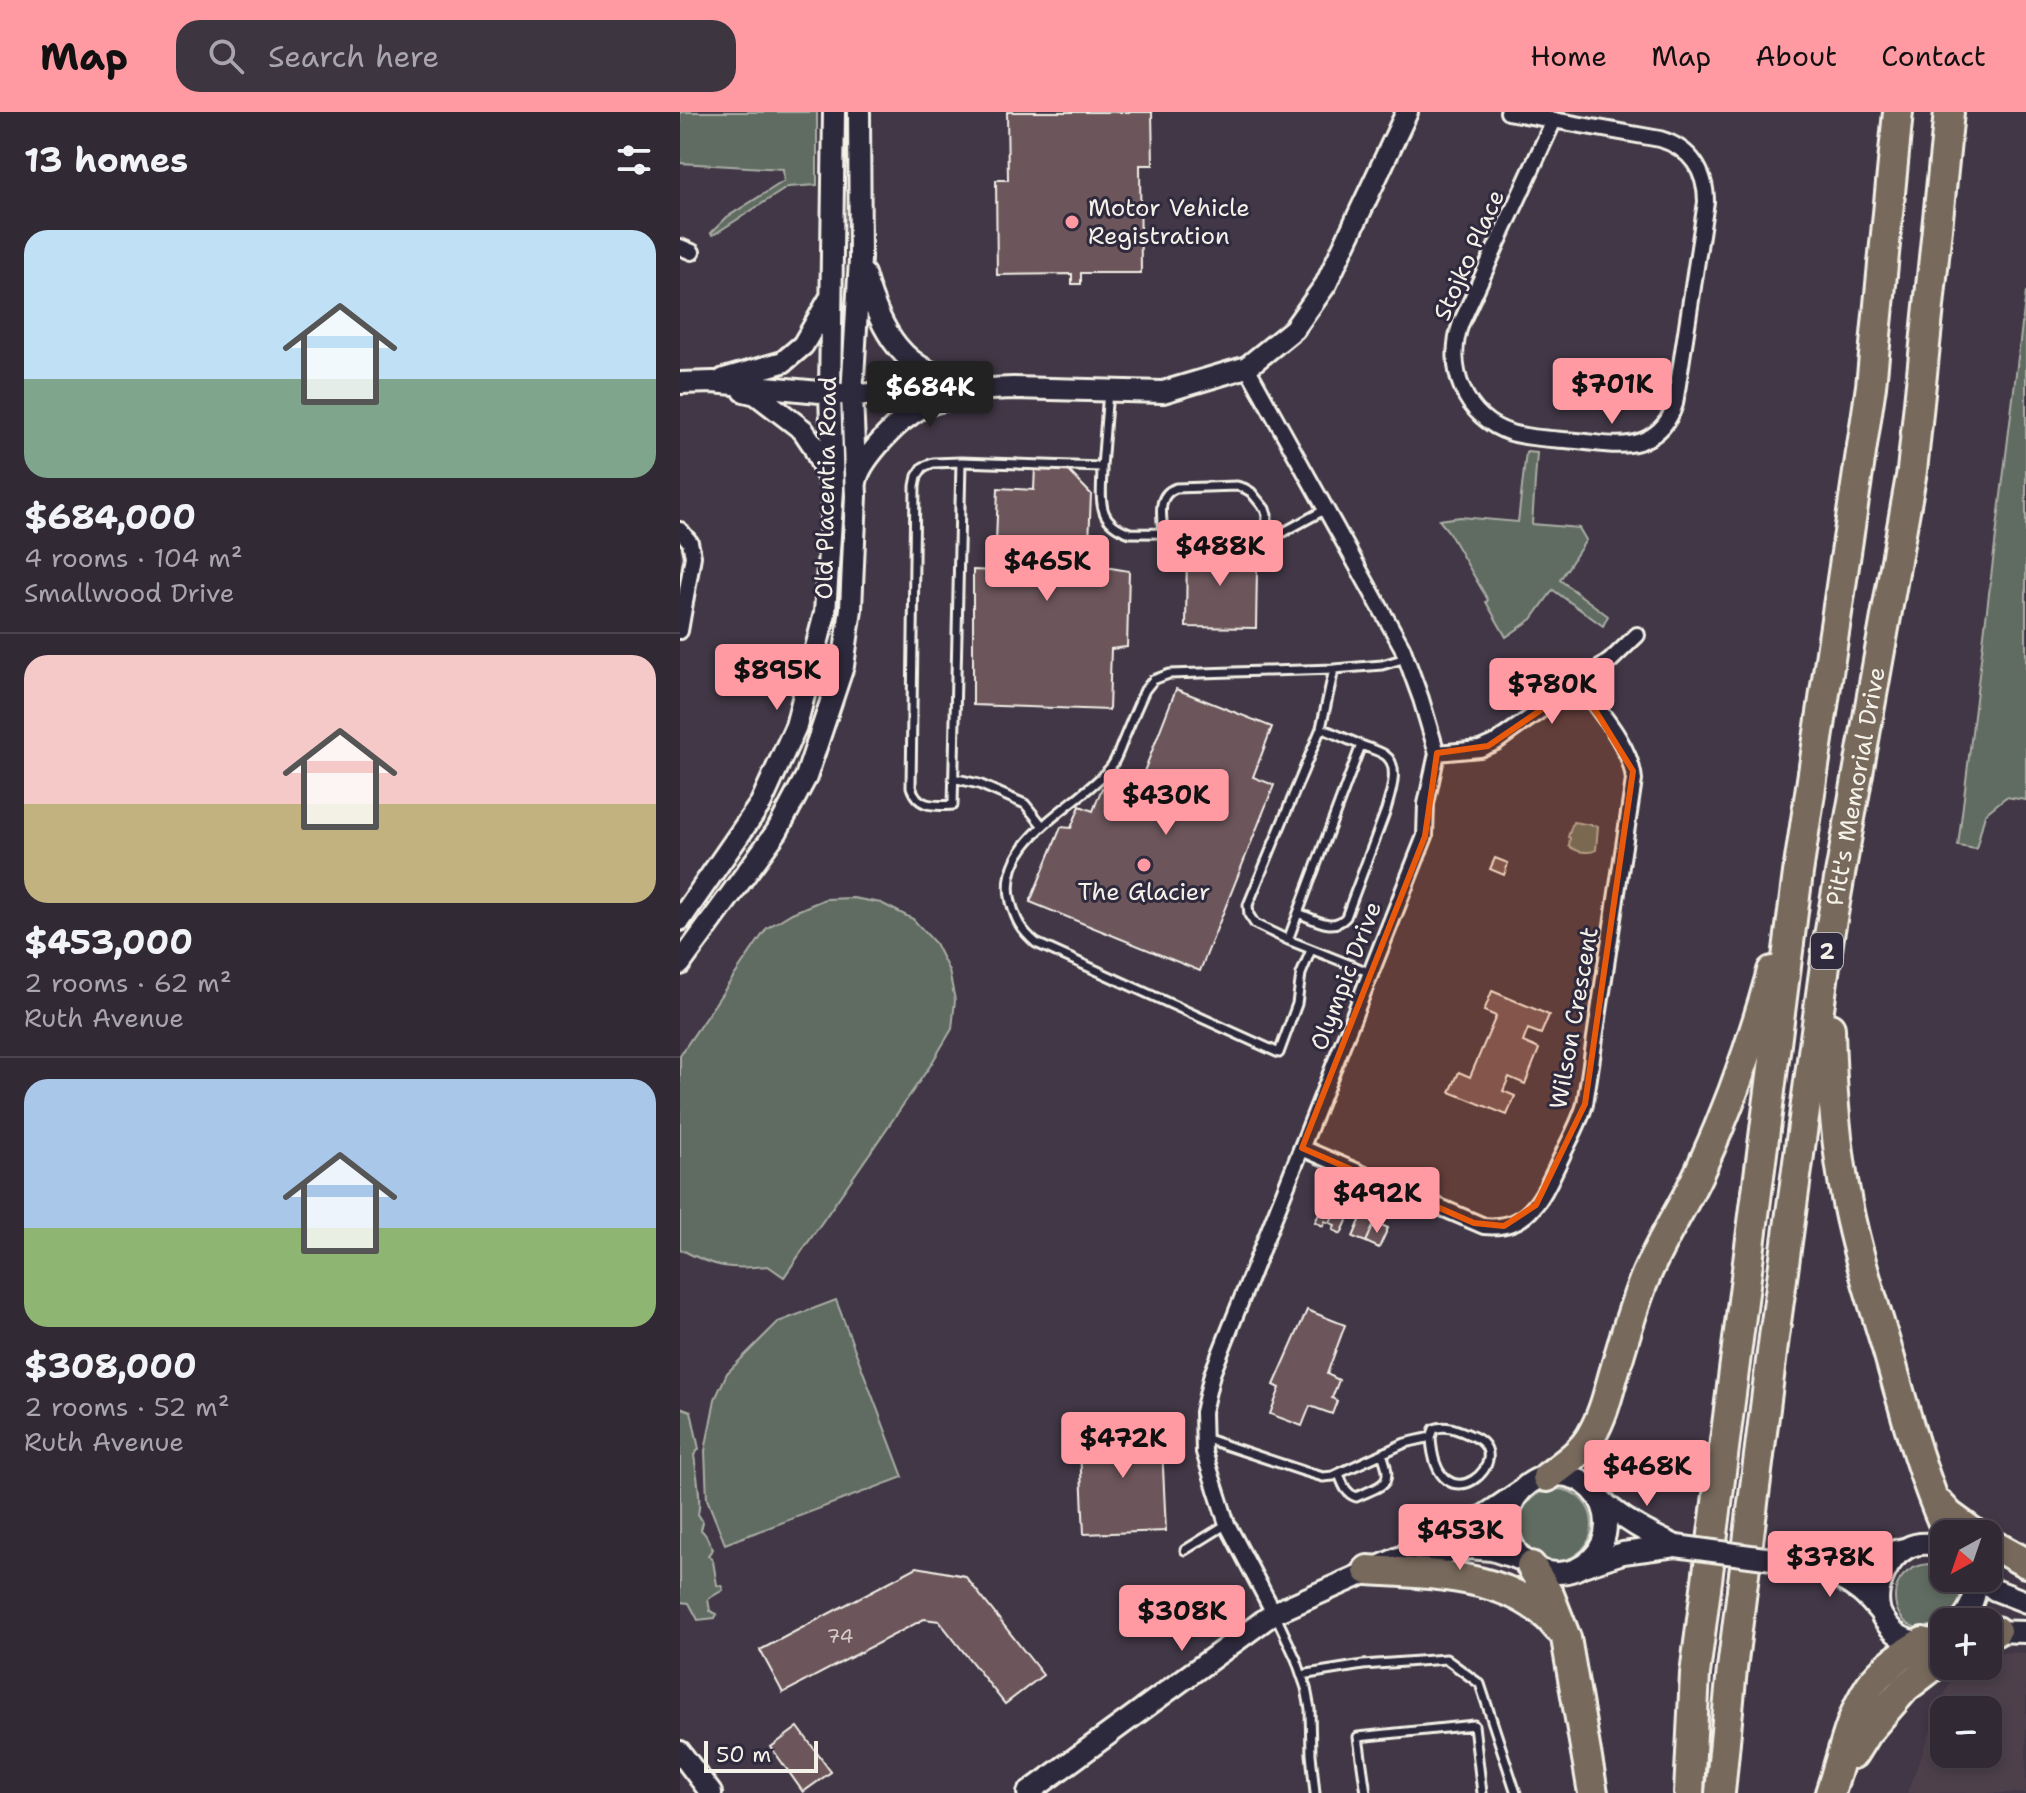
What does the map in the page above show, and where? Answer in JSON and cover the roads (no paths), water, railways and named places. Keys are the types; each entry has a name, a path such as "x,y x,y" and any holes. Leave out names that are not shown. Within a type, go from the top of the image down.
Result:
{"highway":[{"name":"Pitt's Memorial Drive","path":"1689,1793 1695,1674 1798,873 1871,386 1898,112"},
{"name":"Pitt's Memorial Drive","path":"1720,1793 1732,1669 1764,1417 1829,936 1912,471 1949,112"},
{"path":"1535,1484 1582,1449 1598,1424 1643,1283 1662,1240 1702,1167 1727,1106 1759,1017 1798,873"},
{"path":"1829,936 1831,1073 1847,1202 1909,1427 1930,1494 1942,1520"},
{"path":"1930,1494 1956,1520"},
{"path":"2002,1550 2026,1563"},
{"path":"1528,1564 1550,1597 1566,1638 1593,1793"},
{"path":"1368,1570 1446,1576 1509,1591 1550,1617 1566,1638"},
{"path":"1831,1789 1850,1729 1871,1685 1891,1664 1930,1645"}],"main road":[{"name":"Old Placentia Road","path":"680,920 761,803 796,726 825,613 833,489 830,393 834,112"},
{"name":"Old Placentia Road","path":"680,964 777,831 806,777 843,666 851,609 856,496 852,395 860,259 859,112"},
{"path":"680,383 713,382 852,395 1013,388 1163,392 1247,367 1294,329 1326,284 1407,112"},
{"path":"860,259 882,325 901,351 924,371 948,380 1013,388"},
{"path":"713,382 783,362 803,345 831,297"},
{"path":"713,382 756,394 803,430 833,489"},
{"path":"856,496 857,477 875,449 910,414 936,401 1013,388"},
{"path":"1028,1793 1274,1613 1399,1558 1425,1542 1484,1516 1535,1484 1566,1476 1579,1480 1618,1515 1676,1546"},
{"path":"1528,1564 1514,1546 1508,1524 1513,1503 1535,1484"},
{"path":"1577,1569 1592,1557 1603,1540 1606,1516 1599,1498"},
{"path":"1399,1558 1470,1548 1503,1553 1550,1574 1567,1572 1623,1553 1676,1546 1794,1562 1859,1559 1930,1544"},
{"path":"1879,1611 1879,1588 1886,1569 1906,1548"},
{"path":"1794,1562 1854,1586 1902,1638 1911,1642 1930,1641"},
{"path":"2000,1592 2026,1602"},
{"path":"2002,1632 2026,1632"},
{"path":"680,1752 711,1793"}],"street":[{"name":"Stojko Place","path":"1508,112 1554,120 1670,142 1687,153 1704,180 1706,202 1675,404 1668,421 1655,434 1628,445 1527,436 1499,428 1482,417 1468,400 1455,368 1454,345 1461,323 1554,120"},
{"name":"Olympic Drive","path":"1247,367 1402,647 1437,753 1426,804 1425,836 1212,1374 1203,1412 1204,1452 1227,1524 1274,1613"},
{"path":"680,530 690,542 693,556 680,631"},
{"path":"1437,753 1488,746 1610,661 1637,635"},
{"name":"Wilson Crescent","path":"1302,1148 1484,1226 1514,1223 1530,1212 1541,1197 1585,1104 1634,780 1631,762 1622,744 1579,684"}],"lane":[{"path":"1108,390 1102,507 1109,522 1118,529 1130,533 1266,534 1284,532 1326,509"},
{"path":"961,462 953,805 928,806 913,796 911,787 917,476 923,467 933,463 961,462 1102,467"},
{"path":"1163,533 1162,504 1163,496 1168,491 1176,488 1237,486 1251,492 1265,509 1266,534"},
{"path":"1311,950 1301,974 1297,1004 1279,1053 1036,943 1016,921 1010,895 1013,868 1023,847 1042,825 1112,767 1145,690 1153,680 1169,674 1382,665 1406,658"},
{"path":"1334,669 1321,728 1248,905 1249,915 1255,924 1288,940 1371,973"},
{"path":"1298,913 1332,925 1346,917 1386,810 1393,776 1393,766 1383,754 1321,728"},
{"path":"1288,940 1361,745"},
{"path":"953,778 979,784 1025,804 1042,825"},
{"path":"1448,1427 1475,1437 1484,1444 1489,1454 1481,1475 1459,1484 1449,1482 1440,1475 1435,1464 1431,1437 1434,1429 1448,1427"},
{"path":"1204,1438 1323,1477 1339,1474 1405,1443 1431,1437"},
{"path":"1339,1474 1349,1495 1356,1497 1380,1487 1388,1474 1382,1454"},
{"path":"1185,1550 1227,1524"},
{"path":"1274,1613 1296,1659 1310,1709 1315,1793"},
{"path":"1301,1675 1363,1665 1446,1659 1480,1684 1516,1793"},
{"path":"1366,1793 1358,1737 1474,1725 1482,1793"}],"place":[{"name":"Motor Vehicle Registration","path":"1072,222"},
{"name":"The Glacier","path":"1144,865"}]}
